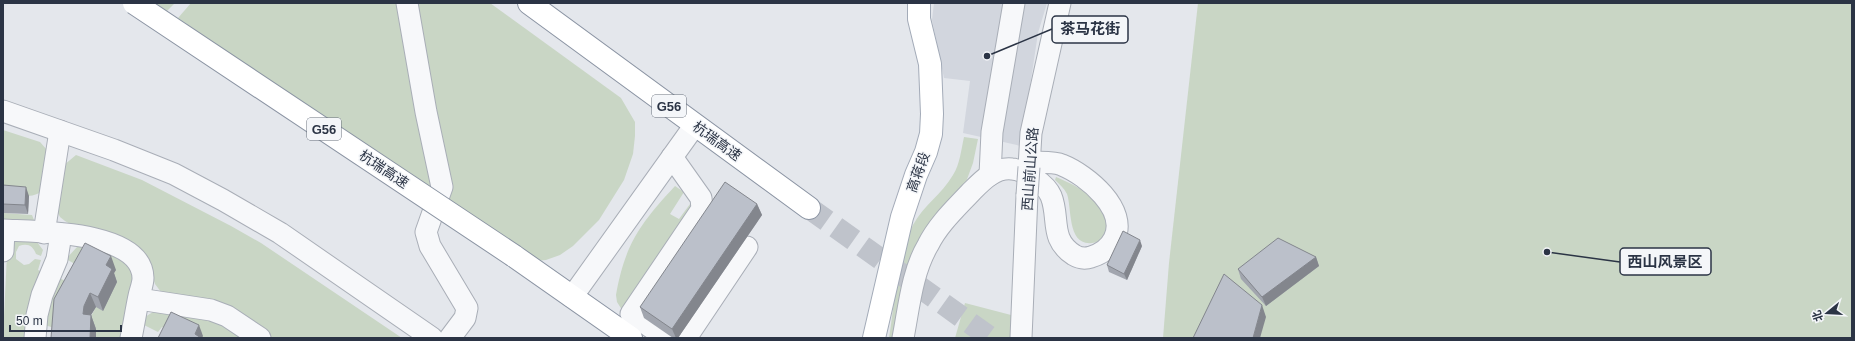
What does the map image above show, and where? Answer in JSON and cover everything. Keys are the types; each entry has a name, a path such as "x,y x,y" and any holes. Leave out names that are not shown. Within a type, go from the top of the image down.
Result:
{"main road":[{"name":"杭瑞高速","path":"134,3 514,256 631,338"},
{"name":"杭瑞高速","path":"529,3 809,208"},
{"name":"高蒋段","path":"874,338 902,217 916,175 926,152 931,134 932,114 930,64 919,19 919,3"}],"street":[{"path":"130,3 435,208"},
{"path":"407,3 426,112 442,187 426,232 430,246 466,308 465,318 450,338"},
{"path":"990,175 992,132 1014,3"},
{"name":"西山前山公路","path":"1021,338 1031,133 1060,3"},
{"path":"3,111 114,150 174,174 280,233 432,338"},
{"path":"572,297 695,125"},
{"path":"35,338 37,314 42,295 57,259 53,234 39,205 60,131"},
{"path":"667,338 630,314 702,209 700,198 672,157"},
{"path":"903,338 915,278 927,246 945,219 980,182 1000,170 1011,168 1021,170 1039,182 1050,194 1054,205 1056,233 1068,252 1076,257 1086,259 1103,252 1111,245 1116,234 1117,221 1113,208 1106,198 1074,171 1060,164 1029,165"},
{"path":"3,237 53,234 99,239 115,245 128,253 139,264 143,278 131,338"},
{"path":"686,338 747,247"},
{"path":"139,299 211,310 227,316 253,336"}],"shaded area":[{"path":"934,3 1047,3 1038,33 1021,146 963,133 970,81 944,78 932,20"}],"green space":[{"path":"155,3 175,3 167,11"},
{"path":"191,3 490,3 621,98 635,122 633,154 624,180 599,220 573,246 560,255 546,260 536,261 528,258 178,18"},
{"path":"1198,3 1852,3 1852,338 1163,338 1169,263"},
{"path":"3,130 40,142 47,150 43,190 39,193 29,196 3,194"},
{"path":"964,137 978,139 973,163 966,182 945,214 902,338 889,338 897,280 907,238 917,218 944,188 953,175 959,162"},
{"path":"76,155 142,180 231,226 261,243 402,338 271,338 232,312 161,292 155,284 150,269 60,217 57,211 64,165"},
{"path":"1056,177 1086,193 1099,204 1108,218 1105,235 1102,239 1092,243 1084,242 1078,239 1074,233 1072,225 1067,194 1055,180"},
{"path":"675,186 684,192 670,214 679,219 693,200 695,202 624,313 617,302 616,295 629,248 643,224"},
{"path":"3,213 32,215 34,220 32,223 3,224"},
{"path":"22,239 37,242 43,250 41,256 36,254 30,246 19,246 16,252 16,259 24,265 29,264 35,259 41,260 38,270 47,274 31,338 3,338 7,254 14,242"},
{"path":"83,244 84,269 66,259 77,247"},
{"path":"104,247 128,260 134,281 124,338 96,338 96,329 89,320 96,307"},
{"path":"56,276 74,286 58,329 41,324"},
{"path":"965,303 1011,315 1014,338 955,338"},
{"path":"156,310 211,316 239,336 239,338 202,338 202,336 171,332 162,327 158,332 142,324 145,317"}],"building":[{"path":"725,182 757,204 672,329 640,307"},
{"path":"3,185 26,187 25,205 3,204"},
{"path":"1123,231 1140,240 1124,274 1107,265"},
{"path":"1278,238 1316,257 1262,297 1238,269"},
{"path":"85,243 111,256 106,265 112,269 98,297 90,293 84,306 83,314 91,315 90,338 51,338 54,299"},
{"path":"1224,274 1262,305 1253,338 1193,338"},
{"path":"171,312 199,325 195,334 201,338 158,338"}],"tunnel":[{"path":"809,208 991,338"}],"place":[{"name":"茶马花街","path":"987,56"},
{"name":"西山风景区","path":"1547,252"}]}
